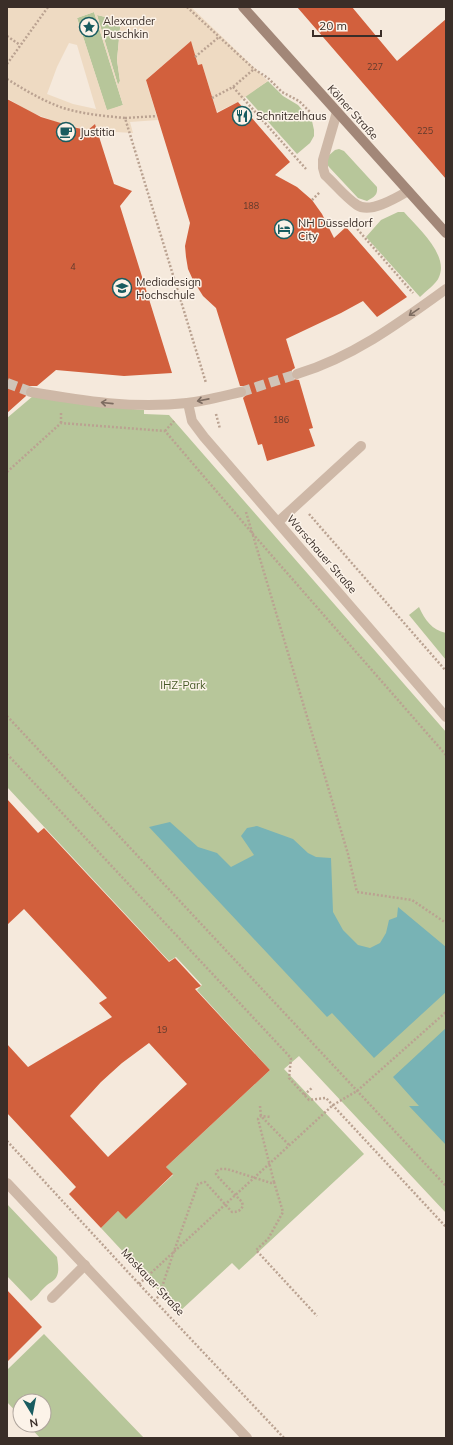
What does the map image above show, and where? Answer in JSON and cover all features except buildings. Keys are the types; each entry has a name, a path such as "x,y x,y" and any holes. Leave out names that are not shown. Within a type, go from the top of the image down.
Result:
{"main road":[{"name":"Kölner Straße","path":"243,7 446,233"}],"street":[{"path":"338,112 323,160 325,175 358,206 368,208 389,202 408,191"},
{"path":"297,374 340,358 384,334 446,289"},
{"path":"31,392 78,400 146,406 188,403 242,392"},
{"name":"Warschauer Straße","path":"188,403 192,421 204,437 446,717"},
{"path":"278,522 361,446"},
{"path":"7,1183 247,1438"},
{"path":"52,1298 85,1266"}],"path":[{"path":"7,64 48,7"},
{"path":"187,7 254,69 268,78 282,92 299,101 312,114"},
{"path":"7,36 20,45"},
{"path":"195,57 219,37"},
{"path":"212,98 233,87 254,69"},
{"path":"7,79 33,95 63,108 94,115 125,118 157,116"},
{"path":"125,118 222,436"},
{"path":"7,472 61,423 165,431 253,534 446,754"},
{"path":"299,502 446,671"},
{"path":"244,506 348,854 356,892 412,900 446,924"},
{"path":"7,716 446,1186"},
{"path":"7,754 291,1058 289,1078 304,1095 309,1100 326,1098 446,1227"},
{"path":"139,1284 333,1105 357,1091 446,1012"},
{"path":"304,1095 313,1087"},
{"path":"260,1106 261,1116 289,1145"},
{"path":"265,1112 258,1119 268,1165 283,1212 268,1239 256,1250 317,1316"},
{"path":"261,1116 271,1117"},
{"name":"Moskauer Straße","path":"8,1143 154,1301 284,1438"},
{"path":"154,1301 159,1296 172,1254 198,1184 204,1182 232,1212 237,1212 241,1210 243,1206 242,1202 236,1194 218,1178 216,1171 220,1169 227,1169 254,1178 274,1182"}],"green space":[{"path":"94,12 123,105 107,111 77,18"},
{"path":"97,15 114,19 121,18 117,60 120,81 118,85"},
{"path":"268,81 283,96 298,105 312,121 314,136 310,143 297,154 245,96"},
{"path":"339,149 344,151 377,187 375,196 367,201 358,198 329,167 327,164 327,157 335,150"},
{"path":"398,212 404,212 424,234 436,251 440,260 441,269 438,279 420,297 366,237 381,220"},
{"name":"IHZ-Park","path":"33,396 79,404 144,410 144,414 169,415 446,732 446,1213 299,1056 284,1069 364,1154 239,1270 232,1263 179,1312 101,1228 118,1211 126,1218 173,1175 166,1167 270,1070 271,1071 197,990 202,985 176,957 169,961 7,787 7,418"},
{"path":"419,607 433,627 446,633 446,660 409,615"},
{"path":"7,1204 57,1257 57,1277 31,1301 7,1276"},
{"path":"44,1334 144,1438 40,1438 35,1433 52,1433 52,1393 12,1393 12,1407 7,1402 7,1370"}],"shaded area":[{"path":"9,7 191,7 268,81 238,102 217,112 202,64 198,65 190,42 149,77 150,80 146,81 158,120 130,122 133,133 97,131 95,124 88,130 56,122 30,112 7,98 7,10","holes":["94,12 123,105 107,110 77,18","97,15 114,19 121,18 117,60 120,81 118,85","69,43 77,45 96,109 73,104 47,94 57,67"]}],"water":[{"path":"170,822 198,847 217,853 231,867 254,855 241,836 247,828 257,826 293,839 308,853 316,857 331,858 333,912 343,930 358,945 370,948 380,943 386,933 389,920 397,917 398,907 446,947 446,992 374,1058 332,1013 327,1017 149,827"},
{"path":"446,1028 446,1145 409,1106 419,1106 393,1077"}],"tunnel":[{"path":"241,392 297,374"},
{"path":"7,383 31,392"}],"place":[{"name":"Alexander Puschkin","path":"89,27"},
{"name":"Schnitzelhaus","path":"242,116"},
{"name":"Justitia","path":"66,132"},
{"name":"NH Düsseldorf City","path":"284,229"},
{"name":"Mediadesign Hochschule","path":"122,288"}]}
